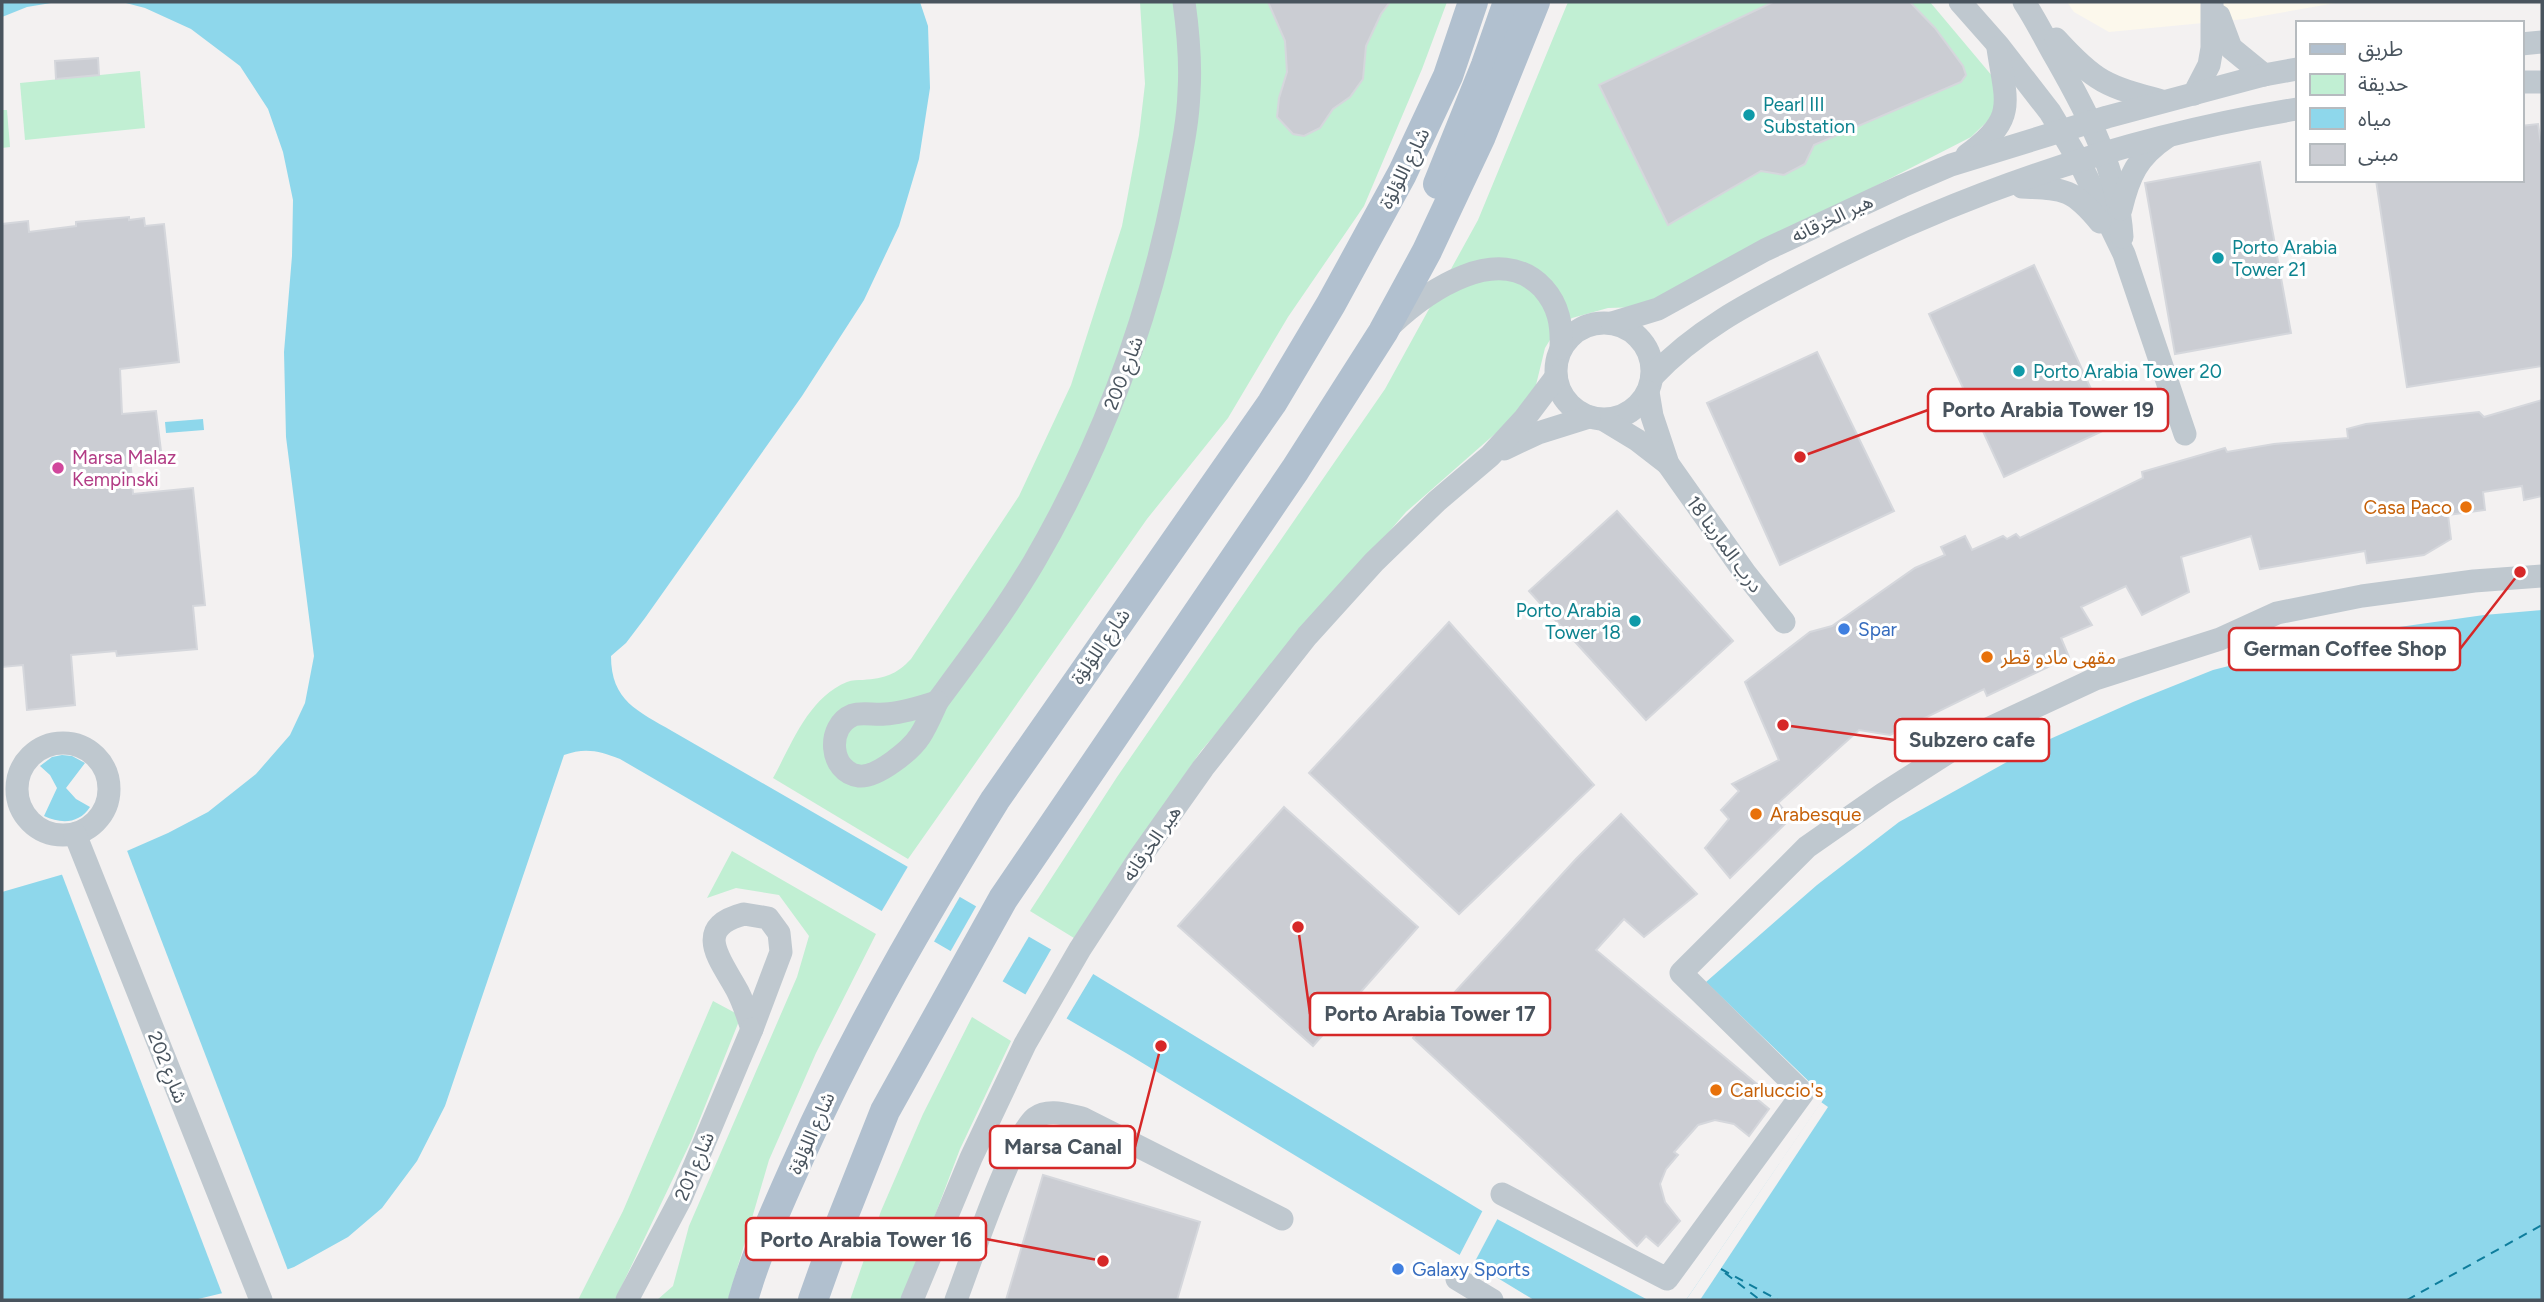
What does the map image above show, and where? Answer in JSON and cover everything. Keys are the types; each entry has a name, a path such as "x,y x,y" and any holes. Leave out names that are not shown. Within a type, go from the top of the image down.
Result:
{"main road":[{"name":"شارع اللؤلؤة","path":"743,1300 751,1272 776,1211 832,1086 899,964 995,800 1272,402 1331,304 1408,162 1448,76 1473,2"},
{"path":"1404,291 1415,243 1486,65 1508,2"},
{"path":"813,1300 885,1111 1003,899 1295,470 1383,332 1427,251 1481,136 1535,2"}],"street":[{"name":"شارع 200","path":"937,702 1001,615 1067,503 1108,413 1143,318 1167,228 1183,145 1190,91 1184,2"},
{"path":"1960,2 1998,44 2061,130 2079,161 2124,254 2185,434"},
{"path":"2214,2 2231,48 2264,75"},
{"path":"2194,94 2209,65 2214,2"},
{"path":"2025,3 2076,61 2099,80 2112,88 2165,102"},
{"path":"2025,3 2104,153 2120,212 2124,254"},
{"path":"2523,44 2542,42"},
{"path":"1951,165 1981,145 2003,118 2006,106 1998,44"},
{"name":"هير الخرقانه","path":"1612,323 1658,309 1765,250 1878,196 1951,165 2061,130 2264,75 2296,69"},
{"path":"2523,82 2542,82"},
{"name":"هير الخرقانه","path":"1650,384 1675,352 1696,335 1755,299 1848,251 2008,186 2104,153 2244,118 2296,109"},
{"path":"2120,212 2128,179 2133,171 2148,152 2170,135"},
{"path":"2008,186 2070,192 2081,199 2124,254"},
{"path":"1383,332 1440,289 1484,270 1505,268 1529,276 1549,295 1560,320 1561,348"},
{"path":"1597,323 1612,323 1629,330 1643,342 1651,359 1650,384 1640,403 1630,412 1618,418 1597,418 1577,411 1567,402 1556,377 1556,362 1561,348 1570,336 1597,323"},
{"name":"هير الخرقانه","path":"912,1300 971,1158 1025,1044 1080,949 1139,857 1203,768 1307,636 1374,562 1437,501 1490,456 1525,418 1556,377"},
{"name":"درب المارينا 18","path":"1650,384 1657,435 1668,464 1745,573 1784,622"},
{"name":"هير الخرقانه","path":"1490,456 1538,433 1597,418"},
{"name":"درب المارينا 18","path":"1597,418 1637,440 1668,464"},
{"path":"1502,1194 1667,1279 1803,1093 1681,973 1807,847 1977,734 2095,679 2220,639 2277,613 2387,593 2474,581 2542,576"},
{"path":"55,743 81,746 102,763 107,775 109,789 103,812 96,822 75,834 54,835 43,832 24,815 18,803 18,777 23,765 31,754 55,743"},
{"name":"شارع 202","path":"75,834 261,1300"},
{"name":"شارع 201","path":"627,1300 681,1198 752,1029"},
{"path":"956,1300 1018,1142 1035,1119 1048,1112 1082,1118 1282,1219"},
{"path":"1457,1279 1492,1300"}],"shaded area":[{"path":"2067,2 2341,2 2245,19 2109,32 2074,12"}],"green space":[{"path":"1140,2 1447,2 1364,206 1288,317 1228,418 1147,519 908,859 773,778 802,723 811,710 833,689 853,680 890,675 911,659 1019,496 1071,385 1122,226 1139,135 1145,84"},
{"path":"1568,2 1930,2 1993,77 1997,112 1971,137 1640,307 1608,308 1572,318 1556,330 1545,348 1536,385 1513,418 1406,512 1201,751 1074,938 1030,911 1117,777 1385,389 1478,220"},
{"path":"140,71 145,128 25,140 20,83"},
{"path":"2,110 7,110 10,147 2,148"},
{"path":"732,851 876,934 816,1053 769,1160 728,1300 657,1300 673,1286 689,1226 797,977 809,936 779,895 736,888 707,898"},
{"path":"713,1001 741,1016 691,1141 615,1300 578,1300 623,1211"},
{"path":"972,1017 1011,1041 960,1149 903,1300 850,1300 881,1211 923,1114"}],"water":[{"path":"2,2 57,2 27,7 2,17"},
{"path":"122,2 920,2 928,26 930,88 919,159 899,226 864,300 802,396 645,618 626,643 611,656 612,671 621,694 648,717 1085,969 1482,1211 1648,1300 1534,1300 1126,1053 620,759 586,751 564,755 445,1106 417,1161 382,1208 348,1237 294,1267 227,1292 194,1300 2,1300 2,892 95,865 208,812 256,774 290,735 305,703 314,656 286,437 284,352 292,256 293,200 283,152 268,109 240,66 191,29 145,8"},
{"path":"203,419 204,430 166,433 165,422"},
{"path":"2542,610 2542,1300 1686,1300 1825,1097 1706,982 1817,885 1899,822 2041,743 2213,670 2385,629"},
{"path":"72,756 85,763 66,788 76,799 90,807 81,817 69,821 44,816 57,788 50,775 40,766 52,757"}],"pier":[{"path":"126,848 289,1273 223,1296 61,872"},
{"path":"910,863 962,893 932,945 880,914"},
{"path":"978,903 1031,933 1001,984 949,954"},
{"path":"1053,946 1095,971 1065,1021 1024,997"},
{"path":"1821,1102 1828,1107 1700,1300 1686,1300"},
{"path":"1484,1208 1499,1216 1472,1267 1458,1258"}],"building":[{"path":"1268,2 1390,2 1381,14 1366,46 1363,79 1350,97 1333,109 1320,128 1304,136 1293,134 1277,117 1279,98 1287,72 1285,41"},
{"name":"Pearl III Substation","path":"1773,2 1910,2 1935,28 1963,66 1966,75 1961,82 1814,145 1805,164 1784,175 1761,171 1668,225 1599,85"},
{"path":"98,58 99,75 56,79 55,61"},
{"path":"2538,124 2542,150 2542,366 2407,387 2376,182 2523,182 2523,126"},
{"name":"Porto Arabia Tower 21","path":"2260,162 2291,333 2175,354 2145,183"},
{"name":"Marsa Malaz Kempinski","path":"129,217 129,220 144,218 145,226 164,224 179,362 120,369 122,414 156,411 161,451 130,455 133,494 193,488 205,605 193,606 197,649 117,656 116,651 71,655 75,705 27,710 23,665 2,667 2,224 28,221 29,232 76,226 76,222"},
{"name":"Porto Arabia Tower 20","path":"2034,265 2109,428 2004,477 1929,314"},
{"path":"1817,352 1894,511 1780,565 1707,403"},
{"path":"2542,400 2542,496 2524,500 2522,486 2483,492 2485,510 2448,515 2451,539 2424,555 2367,563 2365,551 2260,569 2251,536 2181,557 2189,592 2142,615 2126,586 2081,607 2092,625 2061,638 2069,657 1987,696 1984,689 1890,735 1859,730 1778,803 1791,818 1730,878 1705,848 1729,819 1721,810 1739,791 1732,784 1779,760 1745,682 1810,632 1832,626 1915,568 1945,555 1941,547 1965,536 1972,550 2003,536 2007,539 2016,534 2020,538 2143,478 2142,472 2225,448 2227,452 2274,444 2348,438 2347,429 2366,424 2479,412 2484,417"},
{"name":"Porto Arabia Tower 18","path":"1617,511 1733,641 1646,720 1529,591"},
{"path":"1449,622 1594,785 1459,914 1309,773"},
{"path":"1284,807 1418,927 1313,1046 1178,926"},
{"path":"1621,814 1697,894 1644,937 1624,919 1596,950 1758,1085 1751,1094 1769,1109 1749,1136 1734,1124 1715,1120 1698,1125 1674,1152 1678,1155 1666,1169 1660,1184 1665,1202 1680,1221 1658,1246 1646,1236 1637,1246 1413,1038 1576,859"},
{"path":"1043,1175 1200,1222 1177,1300 1006,1300"}],"ferry route":[{"path":"2407,1300 2542,1225"},
{"path":"1721,1269 1778,1300"},
{"path":"1725,1273 1760,1300"}],"place":[{"name":"Pearl III Substation","path":"1749,115"},
{"name":"Porto Arabia Tower 21","path":"2218,258"},
{"name":"Porto Arabia Tower 20","path":"2019,371"},
{"name":"Porto Arabia Tower 19","path":"1800,457"},
{"name":"Marsa Malaz Kempinski","path":"58,468"},
{"name":"Casa Paco","path":"2466,507"},
{"name":"German Coffee Shop","path":"2520,572"},
{"name":"Porto Arabia Tower 18","path":"1635,621"},
{"name":"Spar","path":"1844,629"},
{"name":"مقهى مادو قطر","path":"1987,657"},
{"name":"Subzero cafe","path":"1783,725"},
{"name":"Arabesque","path":"1756,814"},
{"name":"Porto Arabia Tower 17","path":"1298,927"},
{"name":"Marsa Canal","path":"1161,1046"},
{"name":"Carluccio's","path":"1716,1090"},
{"name":"Porto Arabia Tower 16","path":"1103,1261"},
{"name":"Galaxy Sports","path":"1398,1269"}]}
